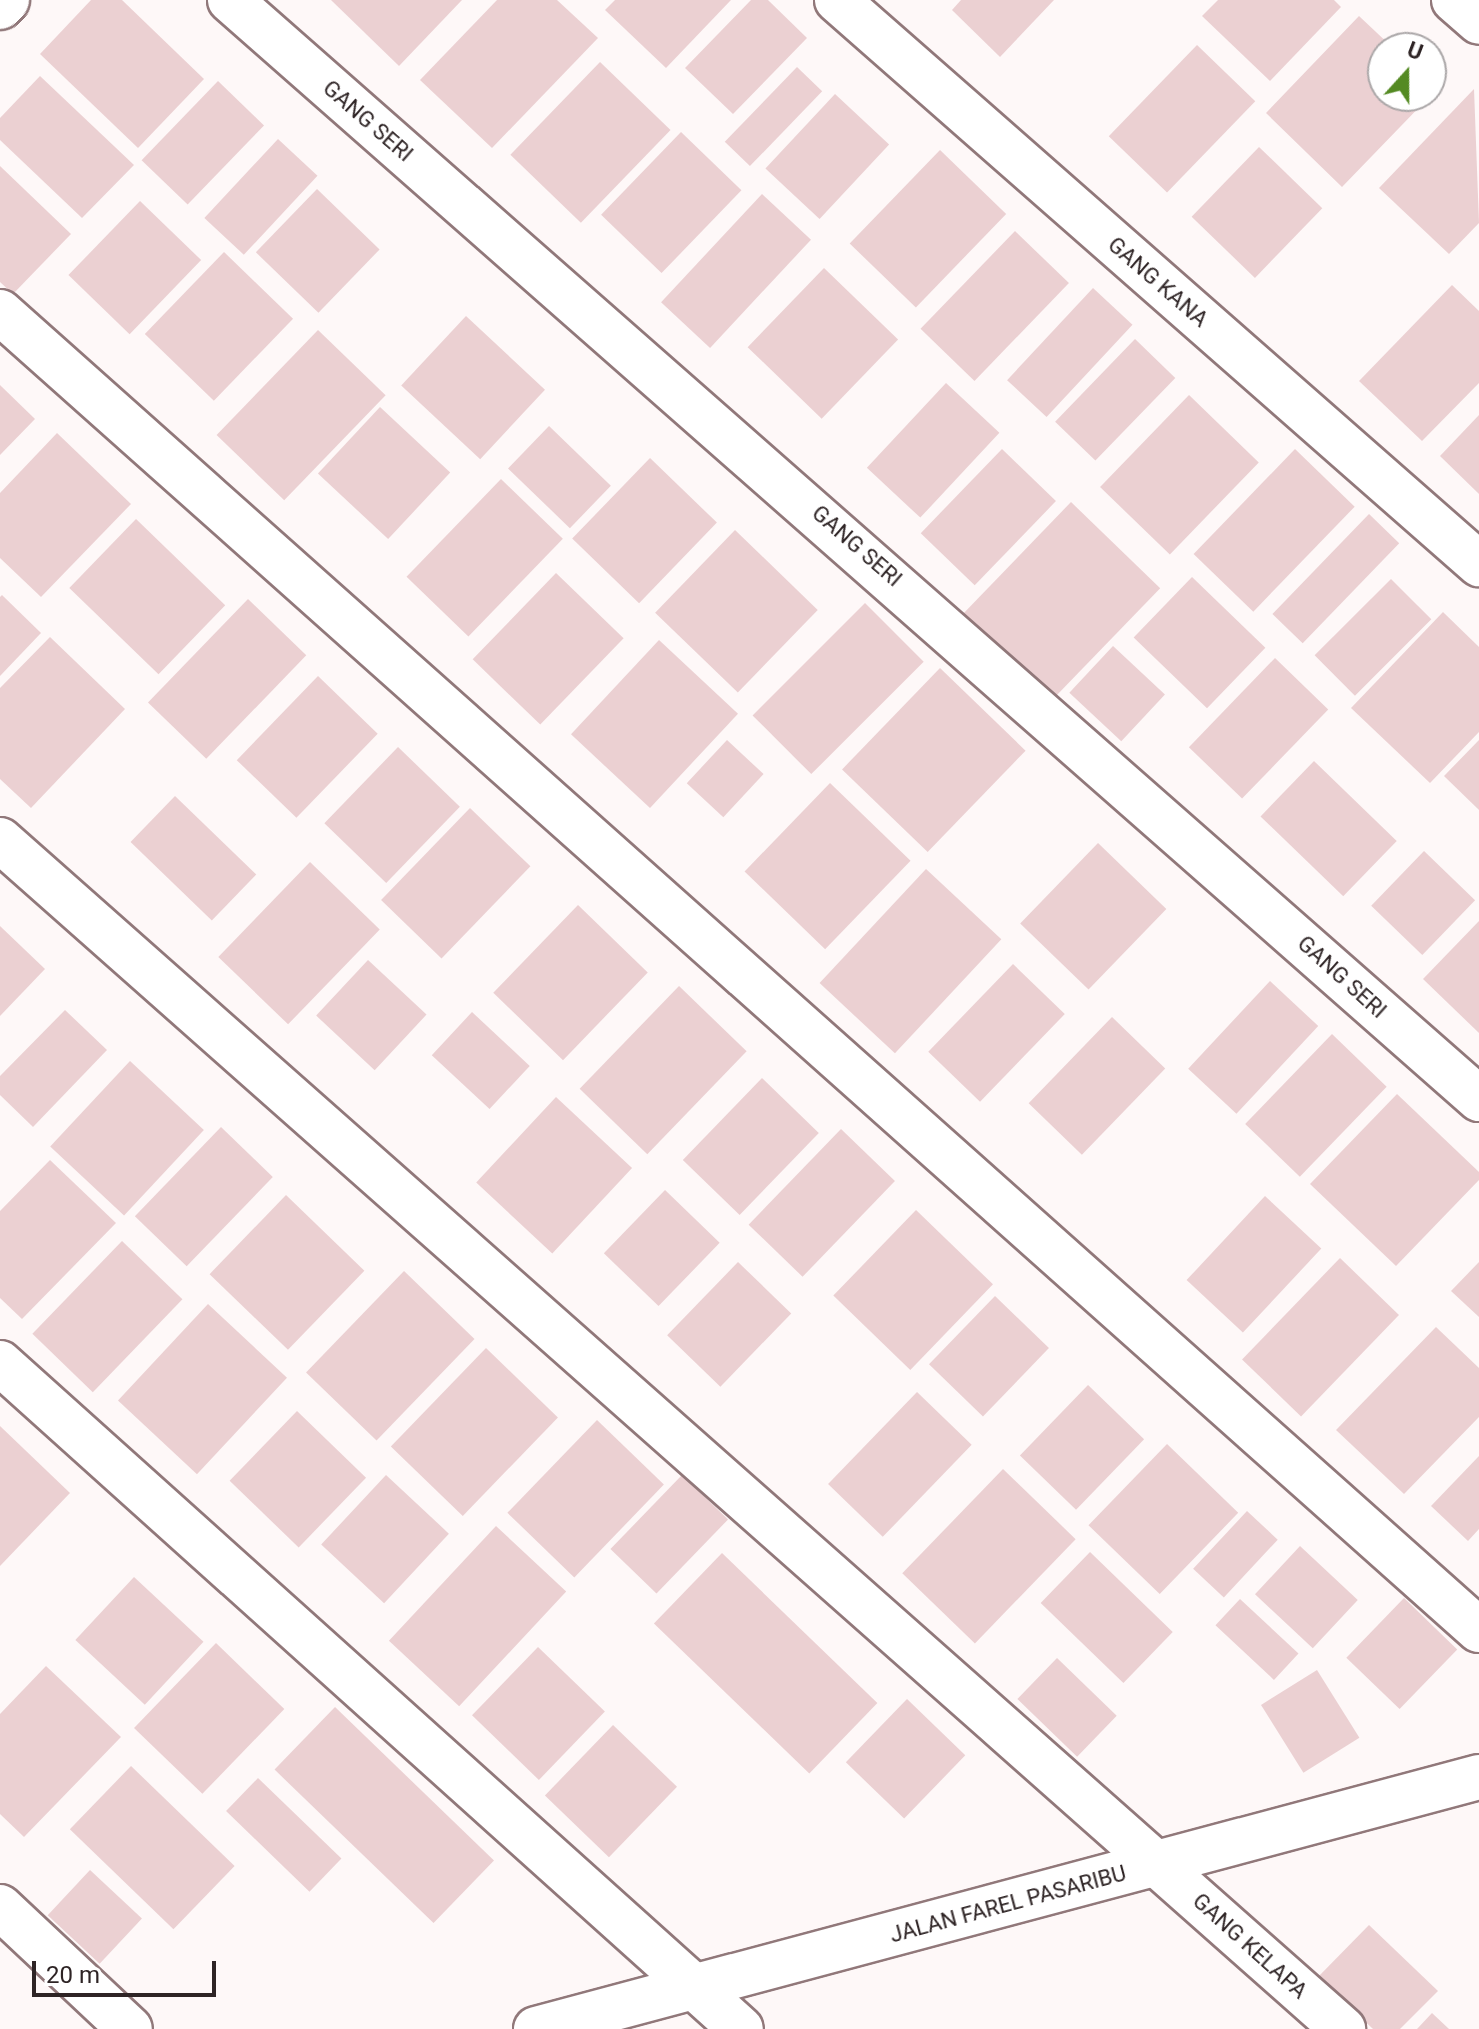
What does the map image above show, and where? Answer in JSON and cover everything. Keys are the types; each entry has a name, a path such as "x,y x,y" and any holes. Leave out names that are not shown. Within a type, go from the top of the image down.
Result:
{"street":[{"path":"0,7 7,0"},
{"name":"GANG SERI","path":"230,0 1479,1099"},
{"name":"GANG KANA","path":"837,0 1479,564"},
{"path":"1454,0 1479,22"},
{"path":"0,312 1479,1630"},
{"name":"GANG KELAPA","path":"0,840 1343,2029"},
{"path":"0,1363 741,2029"},
{"name":"JALAN FAREL PASARIBU","path":"536,2029 696,1990 1479,1777"},
{"path":"0,1907 130,2029"}],"building":[{"path":"91,0 122,0 204,79 138,148 40,54"},
{"path":"331,0 462,0 399,66"},
{"path":"497,0 557,0 598,38 492,148 420,80"},
{"path":"615,0 731,0 666,68 605,10"},
{"path":"751,0 768,0 807,38 733,114 685,68"},
{"path":"961,0 1054,0 1000,57 952,10"},
{"path":"1218,0 1334,0 1341,7 1270,81 1202,16"},
{"path":"1359,16 1376,32 1367,32 1367,112 1415,112 1342,187 1266,113"},
{"path":"1197,45 1255,101 1167,193 1109,136"},
{"path":"600,62 670,130 581,223 510,155"},
{"path":"797,67 822,91 750,166 725,142"},
{"path":"40,76 134,165 82,218 0,140 0,118"},
{"path":"218,81 264,125 188,205 142,160"},
{"path":"1474,89 1479,223 1449,254 1379,188"},
{"path":"835,94 889,144 820,219 765,169"},
{"path":"681,132 741,190 662,273 601,215"},
{"path":"278,139 317,176 244,255 204,218"},
{"path":"1259,147 1322,208 1255,278 1192,217"},
{"path":"940,150 1006,214 916,307 850,244"},
{"path":"0,166 71,234 13,294 0,282"},
{"path":"317,189 380,249 318,313 256,252"},
{"path":"762,194 811,240 710,348 661,302"},
{"path":"140,201 201,260 130,334 68,275"},
{"path":"1015,231 1069,283 974,381 921,329"},
{"path":"224,252 293,319 214,401 145,334"},
{"path":"824,268 898,340 822,419 748,347"},
{"path":"1452,285 1479,311 1479,383 1422,441 1359,381"},
{"path":"1093,288 1132,325 1047,417 1007,380"},
{"path":"466,316 545,390 480,459 401,385"},
{"path":"318,330 386,395 284,500 217,435"},
{"path":"1135,339 1175,378 1095,461 1055,422"},
{"path":"946,383 999,433 920,518 867,468"},
{"path":"0,385 35,419 0,455"},
{"path":"1189,395 1259,462 1170,554 1100,487"},
{"path":"380,407 450,472 388,539 318,474"},
{"path":"1479,415 1479,494 1440,456"},
{"path":"549,426 611,486 570,528 508,468"},
{"path":"57,433 131,504 41,597 0,558 0,493"},
{"path":"1002,449 1056,501 975,585 921,533"},
{"path":"1295,449 1355,507 1253,612 1194,554"},
{"path":"650,458 717,523 639,603 572,539"},
{"path":"501,479 563,539 468,637 407,577"},
{"path":"1071,502 1160,588 1051,701 962,615"},
{"path":"1369,514 1399,543 1303,643 1272,614"},
{"path":"136,519 225,605 159,674 69,588"},
{"path":"735,530 818,610 738,693 655,613"},
{"path":"556,573 624,638 540,725 473,659"},
{"path":"1192,577 1265,648 1207,708 1134,637"},
{"path":"1391,579 1431,619 1355,696 1315,655"},
{"path":"2,595 41,633 0,676 0,597"},
{"path":"248,599 306,655 206,759 148,703"},
{"path":"865,603 924,662 811,774 753,715"},
{"path":"1443,612 1479,647 1479,732 1430,783 1351,708"},
{"path":"50,637 125,709 31,808 0,779 0,688"},
{"path":"659,640 738,714 650,808 571,734"},
{"path":"1113,646 1165,694 1121,741 1069,693"},
{"path":"1275,658 1328,709 1242,799 1189,747"},
{"path":"940,668 1026,751 928,852 842,769"},
{"path":"318,676 378,734 296,818 237,760"},
{"path":"727,740 764,774 723,817 687,783"},
{"path":"1479,740 1479,810 1444,776"},
{"path":"398,747 460,807 386,883 324,823"},
{"path":"1314,761 1397,841 1343,896 1261,816"},
{"path":"830,783 911,861 825,949 745,871"},
{"path":"175,796 256,874 212,921 131,842"},
{"path":"470,808 530,866 442,958 381,900"},
{"path":"1098,843 1166,909 1089,990 1020,924"},
{"path":"1424,851 1475,900 1422,955 1371,906"},
{"path":"310,862 380,929 288,1024 218,957"},
{"path":"926,869 1001,939 895,1053 820,983"},
{"path":"578,905 648,972 563,1060 493,993"},
{"path":"1479,921 1479,1033 1423,979"},
{"path":"0,926 45,969 0,1016"},
{"path":"368,960 427,1015 375,1070 316,1016"},
{"path":"1013,964 1065,1014 980,1102 928,1052"},
{"path":"1270,981 1318,1026 1236,1114 1188,1069"},
{"path":"679,986 747,1051 647,1154 580,1089"},
{"path":"65,1010 107,1050 33,1127 0,1095 0,1076"},
{"path":"472,1012 530,1066 490,1109 432,1055"},
{"path":"1112,1017 1165,1068 1082,1155 1029,1103"},
{"path":"1332,1034 1387,1087 1300,1177 1245,1124"},
{"path":"130,1061 204,1130 124,1215 50,1147"},
{"path":"762,1078 819,1133 740,1215 683,1160"},
{"path":"1397,1094 1479,1172 1479,1180 1396,1266 1310,1184"},
{"path":"556,1097 632,1168 552,1253 476,1183"},
{"path":"221,1127 273,1177 187,1266 135,1216"},
{"path":"841,1129 895,1181 803,1277 749,1225"},
{"path":"50,1160 116,1223 22,1319 0,1298 0,1211"},
{"path":"665,1190 720,1243 659,1306 604,1253"},
{"path":"286,1195 364,1271 288,1350 210,1274"},
{"path":"1265,1196 1321,1249 1243,1333 1187,1280"},
{"path":"916,1210 993,1284 910,1370 833,1296"},
{"path":"122,1241 182,1299 93,1392 32,1334"},
{"path":"1340,1258 1399,1315 1301,1416 1242,1359"},
{"path":"738,1262 791,1313 720,1387 667,1335"},
{"path":"1479,1262 1479,1317 1451,1291"},
{"path":"404,1271 474,1339 377,1441 306,1372"},
{"path":"995,1296 1049,1348 983,1416 929,1364"},
{"path":"208,1304 287,1378 197,1474 118,1401"},
{"path":"1436,1327 1479,1368 1479,1417 1404,1494 1336,1430"},
{"path":"486,1348 558,1417 463,1516 391,1447"},
{"path":"1088,1385 1144,1439 1076,1510 1020,1455"},
{"path":"917,1392 972,1445 883,1537 828,1484"},
{"path":"297,1411 366,1478 299,1547 230,1481"},
{"path":"597,1420 664,1485 574,1577 507,1513"},
{"path":"0,1426 70,1493 0,1566"},
{"path":"1167,1444 1238,1513 1160,1594 1089,1525"},
{"path":"1479,1456 1479,1529 1468,1541 1431,1506"},
{"path":"1003,1469 1076,1539 975,1643 902,1573"},
{"path":"386,1475 449,1534 384,1603 321,1544"},
{"path":"682,1475 728,1519 656,1594 610,1549"},
{"path":"1247,1511 1278,1540 1224,1597 1193,1569"},
{"path":"496,1526 566,1591 459,1706 389,1641"},
{"path":"1300,1546 1358,1600 1313,1648 1255,1594"},
{"path":"1090,1552 1173,1632 1123,1683 1041,1603"},
{"path":"722,1553 877,1703 809,1774 654,1623"},
{"path":"134,1577 203,1642 145,1705 75,1640"},
{"path":"1404,1598 1457,1649 1400,1709 1346,1658"},
{"path":"1240,1599 1299,1654 1274,1680 1215,1625"},
{"path":"216,1643 284,1709 202,1794 134,1728"},
{"path":"538,1647 605,1712 539,1780 472,1715"},
{"path":"1057,1658 1117,1716 1077,1757 1017,1699"},
{"path":"46,1666 121,1737 24,1837 0,1814 0,1714"},
{"path":"1317,1670 1359,1738 1303,1773 1261,1705"},
{"path":"907,1699 965,1755 904,1819 846,1762"},
{"path":"335,1707 494,1861 434,1923 275,1770"},
{"path":"613,1725 677,1787 609,1857 545,1795"},
{"path":"131,1766 235,1866 173,1929 70,1829"},
{"path":"258,1778 341,1859 309,1892 226,1811"},
{"path":"90,1870 142,1918 100,1964 48,1915"},
{"path":"1369,1925 1438,1991 1400,2029 1373,2029 1318,1977"},
{"path":"1432,2013 1449,2029 1417,2029"}]}
